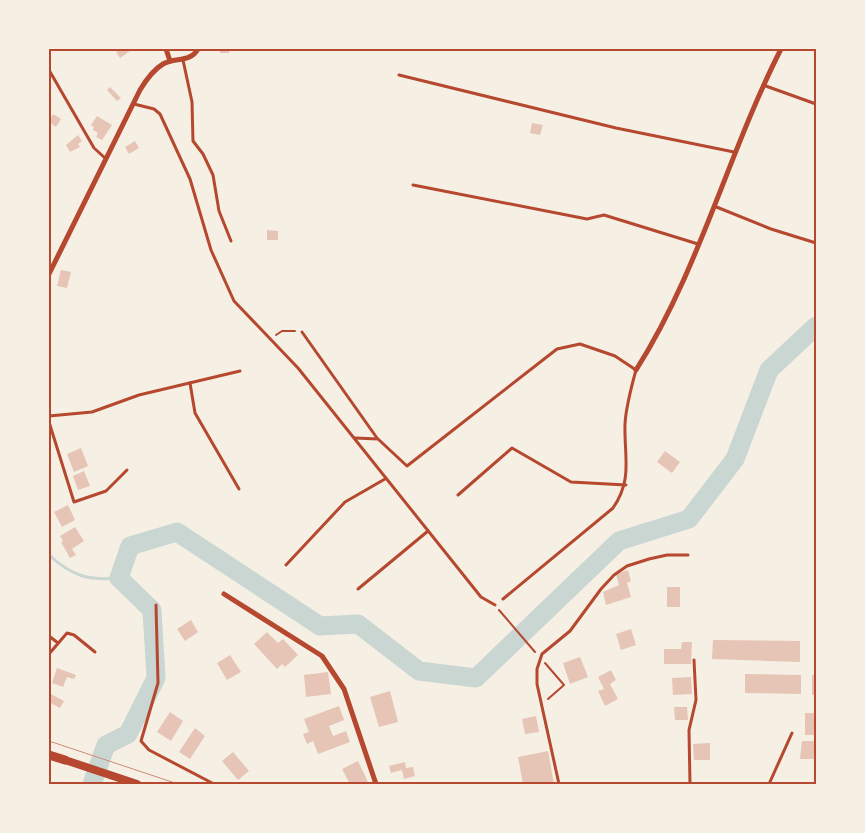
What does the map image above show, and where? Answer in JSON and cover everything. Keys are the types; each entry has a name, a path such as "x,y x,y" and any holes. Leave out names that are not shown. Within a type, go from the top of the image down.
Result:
{"main road":[{"path":"49,755 65,760"}],"street":[{"path":"166,49 170,61"},
{"path":"49,274 132,103 149,76 161,65 170,61 183,60 198,49"},
{"path":"636,370 658,335 714,206 734,152 781,49"},
{"path":"224,594 322,656 344,689 376,784"},
{"path":"65,760 137,784"}],"lane":[{"path":"183,60 192,102 193,141 203,154 213,175 219,211 232,241"},
{"path":"49,70 94,148 105,158"},
{"path":"399,75 616,128 734,152"},
{"path":"763,85 816,104"},
{"path":"132,103 154,109 160,114 190,179 211,250 234,301 247,317 271,338 482,597 495,605"},
{"path":"412,185 587,219 604,215 698,244"},
{"path":"714,206 771,229 816,243"},
{"path":"302,332 378,438 407,466 557,349 580,344 615,356 636,370 626,423 626,485 613,508 503,598"},
{"path":"49,416 92,412 139,395 240,371"},
{"path":"190,383 195,413 239,489"},
{"path":"49,422 74,502 106,491 127,470"},
{"path":"354,438 378,438"},
{"path":"458,495 512,448 571,482 626,485"},
{"path":"286,565 345,502 385,478"},
{"path":"358,589 428,531"},
{"path":"560,784 537,684 537,669 542,654 570,631 601,589 627,566 667,554 688,555"},
{"path":"156,605 158,682 141,741 149,750 214,784"},
{"path":"49,654 67,633 71,633 95,652"},
{"path":"49,636 58,643"},
{"path":"690,784 689,730 696,700 694,660"},
{"path":"770,784 792,733"}],"path":[{"path":"271,338 282,331 302,332"},
{"path":"495,605 564,685 549,699"}],"building":[{"path":"121,49 129,49 130,51 120,58 116,52"},
{"path":"220,49 229,49 229,53 220,53"},
{"path":"110,87 121,98 117,101 107,90"},
{"path":"53,114 61,119 56,127 49,122"},
{"path":"97,116 112,125 102,140 96,137 98,133 93,130 94,127 91,125"},
{"path":"532,123 543,125 540,135 530,133"},
{"path":"78,135 82,141 78,144 80,147 70,152 66,145"},
{"path":"135,141 139,148 129,154 125,147"},
{"path":"267,230 278,231 278,240 267,240"},
{"path":"61,270 71,272 67,288 57,286"},
{"path":"81,448 88,466 74,472 67,454"},
{"path":"665,451 680,462 672,473 657,462"},
{"path":"84,471 90,486 78,490 73,476"},
{"path":"68,505 75,520 62,527 54,512"},
{"path":"75,527 84,541 72,549 76,555 70,558 61,542 63,541 60,536"},
{"path":"628,570 631,581 627,583 631,597 606,605 603,592 619,585 616,574"},
{"path":"667,587 680,587 680,607 667,607"},
{"path":"191,620 198,632 185,641 177,629"},
{"path":"631,629 636,645 621,650 616,634"},
{"path":"267,632 278,643 283,639 298,655 285,667 282,664 277,669 254,644"},
{"path":"713,640 800,641 800,662 712,659"},
{"path":"682,642 692,642 691,664 664,664 664,649 681,649"},
{"path":"230,655 241,672 227,680 217,663"},
{"path":"580,657 588,677 570,684 563,663"},
{"path":"57,668 76,675 74,679 67,677 63,687 52,683"},
{"path":"611,670 616,680 610,684 618,699 605,706 598,691 604,689 598,677"},
{"path":"328,672 331,694 306,697 304,675"},
{"path":"745,674 801,675 801,694 745,693"},
{"path":"812,675 816,675 816,695 812,695"},
{"path":"691,677 692,694 673,695 672,678"},
{"path":"390,691 398,722 379,727 370,697"},
{"path":"49,693 64,701 60,708 49,702"},
{"path":"339,706 344,720 329,726 333,736 346,731 350,742 318,754 313,741 307,744 303,734 309,732 304,719"},
{"path":"674,707 687,707 688,720 675,720"},
{"path":"170,712 183,721 171,741 157,732"},
{"path":"805,713 816,713 816,735 805,735"},
{"path":"536,716 539,732 525,734 522,719"},
{"path":"195,728 205,736 190,759 179,752"},
{"path":"802,741 816,741 816,759 800,759"},
{"path":"710,743 710,760 694,760 693,744"},
{"path":"548,751 554,784 523,784 518,757"},
{"path":"233,752 249,771 238,780 222,761"},
{"path":"358,761 369,784 350,784 342,769"},
{"path":"405,762 406,768 413,767 415,776 404,779 402,770 391,773 389,766"}],"waterway":[{"path":"92,784 106,745 128,734 156,678 152,610 119,578 130,546 177,532 320,626 358,624 419,671 476,678 619,541 689,519 735,459 769,370 816,326"},
{"path":"49,555 65,568 81,576 99,579 119,578"}],"tram line":[{"path":"49,741 178,784"}]}
